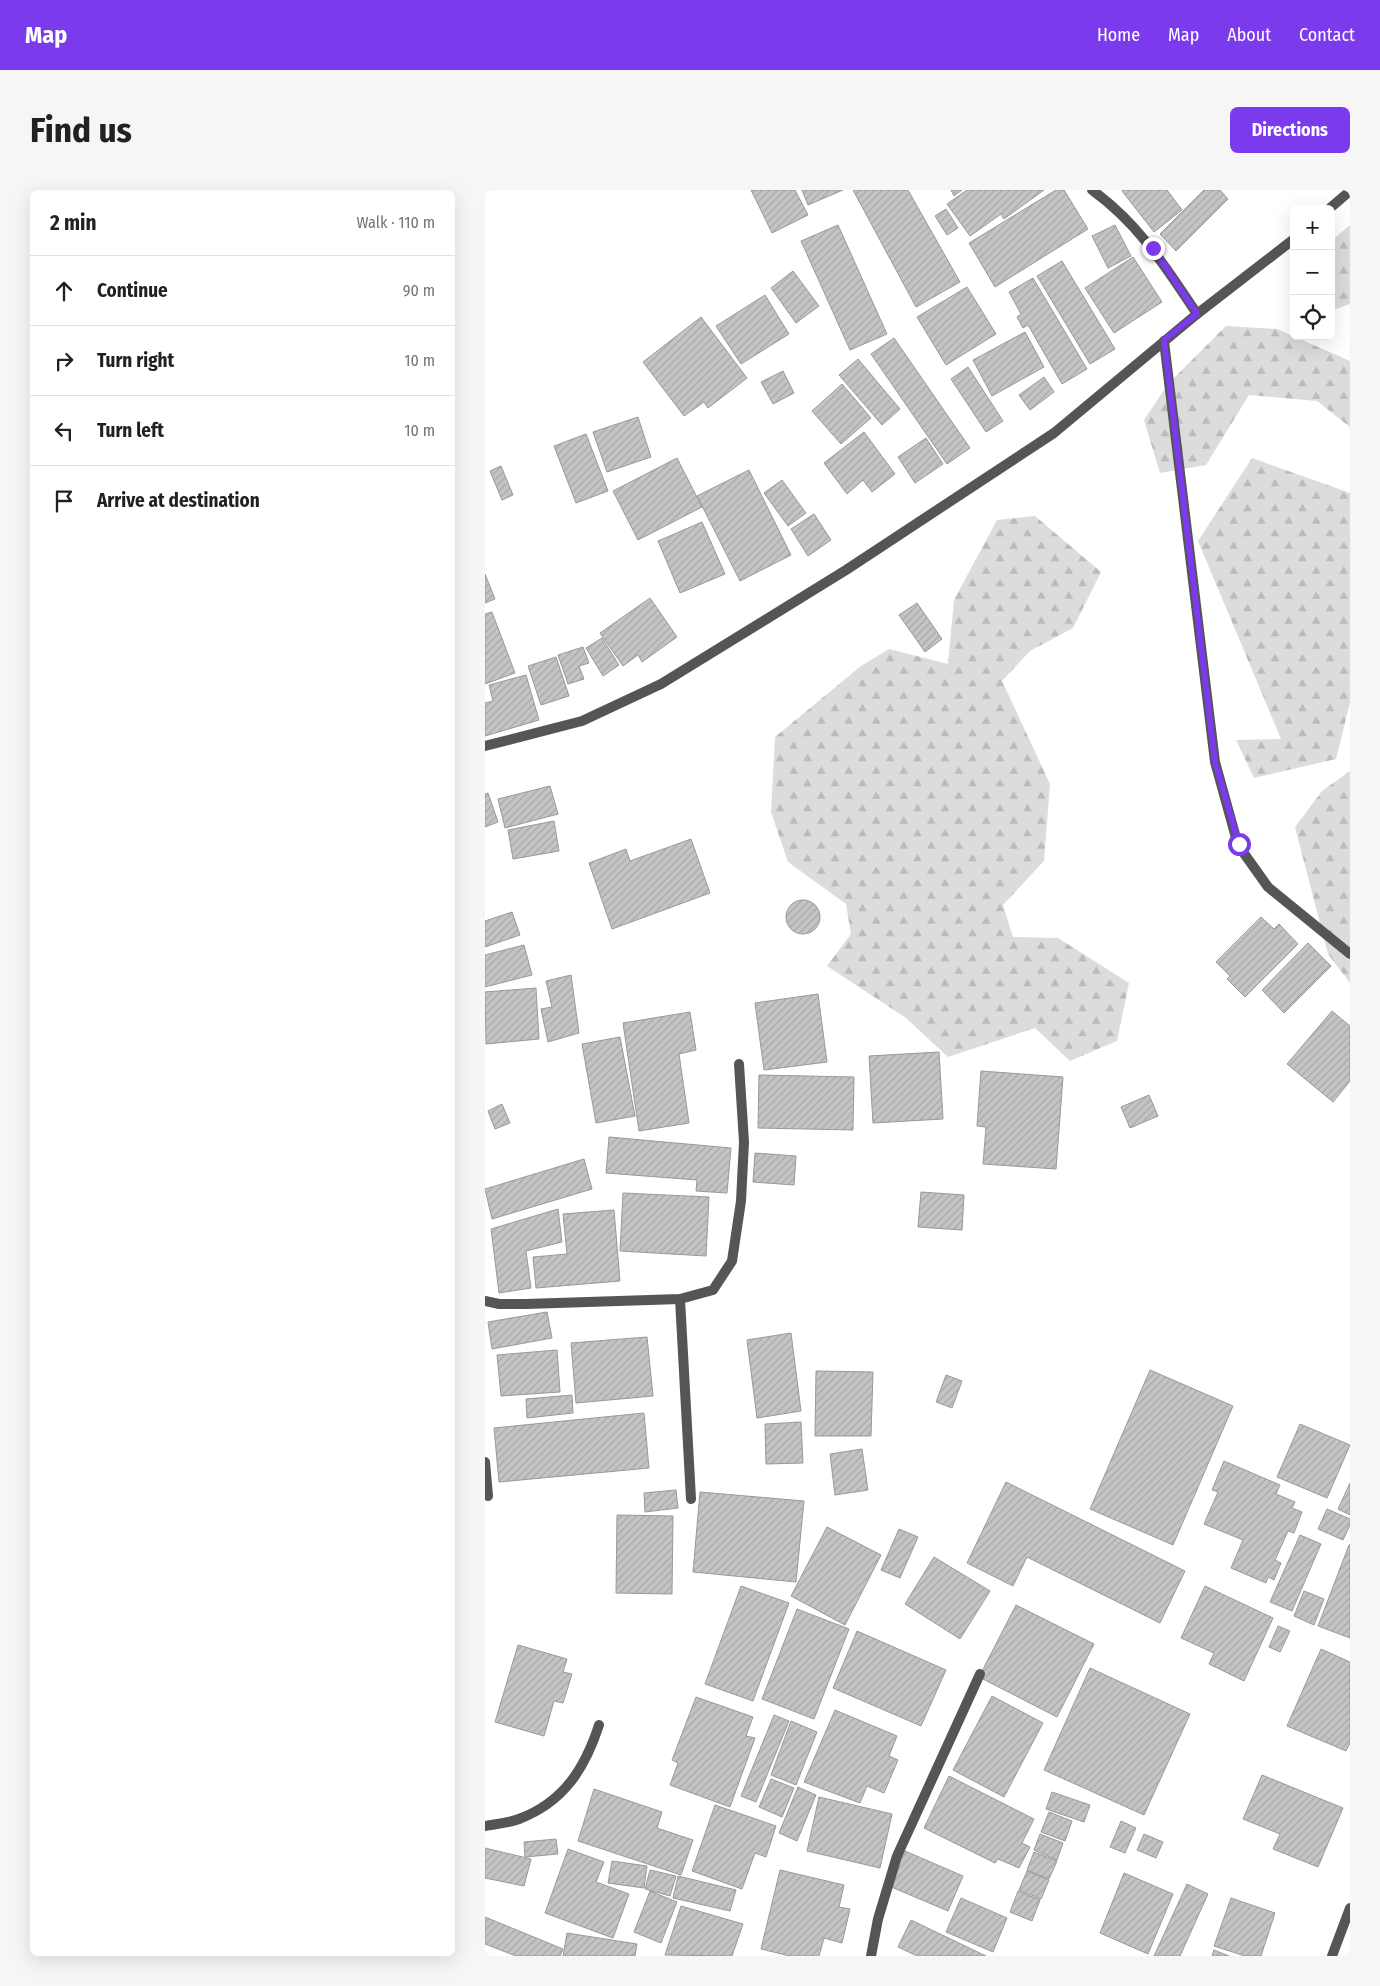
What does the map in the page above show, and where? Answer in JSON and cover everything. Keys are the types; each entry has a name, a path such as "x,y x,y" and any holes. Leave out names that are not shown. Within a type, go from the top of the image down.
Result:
{"street":[{"path":"1092,190 1111,204 1153,248 1197,314"},
{"path":"1334,205 1350,191"},
{"path":"485,746 581,721 661,684 846,570 1054,432 1164,340 1290,242"},
{"path":"1164,340 1215,762 1239,844 1268,887 1350,954"},
{"path":"485,1301 499,1304 526,1304 680,1299 713,1290 732,1261 741,1201 744,1142 739,1064"},
{"path":"680,1299 691,1499"},
{"path":"485,1462 488,1496"},
{"path":"871,1956 878,1919 897,1856 981,1674"},
{"path":"485,1826 518,1820 539,1810 563,1793 590,1752 599,1725"},
{"path":"1333,1956 1350,1908"}],"green space":[{"path":"1350,225 1350,304 1335,310 1335,250 1335,238"},
{"path":"1226,326 1277,329 1290,335 1290,340 1302,340 1350,361 1350,427 1317,401 1249,395 1206,465 1160,473 1144,420 1168,384"},
{"path":"1252,458 1350,493 1350,702 1336,759 1254,778 1236,740 1281,739 1198,541"},
{"path":"1035,516 1101,572 1073,628 1030,651 1002,681 1050,784 1044,861 1003,905 1013,937 1058,938 1129,983 1117,1041 1070,1061 1035,1028 948,1057 906,1018 827,966 851,934 846,904 788,862 771,812 775,737 861,666 889,649 948,664 954,600 997,520"},
{"path":"1350,771 1350,983 1328,954 1295,827 1322,791"}],"building":[{"path":"751,190 795,190 808,215 772,233"},
{"path":"802,190 843,190 808,205"},
{"path":"853,190 908,190 960,282 916,307"},
{"path":"951,190 962,190 954,196"},
{"path":"967,190 1044,190 1004,219 1001,214 970,236 947,204"},
{"path":"1056,190 1064,190 1088,229 995,287 969,243"},
{"path":"1123,190 1167,190 1182,210 1154,232"},
{"path":"1204,190 1220,190 1228,199 1176,251 1160,234"},
{"path":"946,209 958,228 947,235 935,216"},
{"path":"838,225 887,334 850,350 801,241"},
{"path":"1115,225 1131,256 1108,268 1092,236"},
{"path":"1133,257 1162,302 1114,333 1085,288"},
{"path":"1062,261 1115,349 1090,364 1037,276"},
{"path":"793,271 819,306 796,323 771,288"},
{"path":"1033,278 1087,369 1062,384 1028,325 1023,328 1017,317 1021,314 1009,292"},
{"path":"967,287 996,334 946,365 917,317"},
{"path":"765,295 789,334 741,364 716,326"},
{"path":"701,317 747,378 708,408 704,402 684,416 643,362"},
{"path":"1025,332 1044,367 992,396 973,360"},
{"path":"894,338 970,448 947,464 871,354"},
{"path":"858,359 900,409 882,425 839,375"},
{"path":"968,367 1003,421 986,432 951,379"},
{"path":"783,371 794,393 773,404 761,382"},
{"path":"1044,377 1054,392 1030,410 1019,395"},
{"path":"842,384 871,418 841,444 812,411"},
{"path":"638,417 651,457 607,472 593,432"},
{"path":"864,432 895,474 872,492 863,480 847,494 824,463"},
{"path":"586,434 608,491 576,503 554,446"},
{"path":"926,438 943,464 915,483 898,457"},
{"path":"677,458 702,507 638,540 613,491"},
{"path":"501,466 513,495 502,500 490,471"},
{"path":"749,470 791,555 740,581 697,496"},
{"path":"782,480 806,513 788,526 764,493"},
{"path":"814,514 831,540 808,556 791,529"},
{"path":"702,522 725,574 680,593 658,541"},
{"path":"485,574 495,599 485,603"},
{"path":"650,598 677,637 642,662 638,655 623,666 600,633"},
{"path":"917,603 942,639 925,652 899,615"},
{"path":"492,612 515,673 485,684 485,614"},
{"path":"602,638 619,665 603,676 586,648"},
{"path":"583,647 589,663 579,666 584,679 568,684 558,655"},
{"path":"556,657 569,696 541,705 528,666"},
{"path":"526,675 539,720 485,736 485,703 493,701 489,685"},
{"path":"550,786 558,814 505,828 498,799"},
{"path":"488,793 498,822 485,827 485,794"},
{"path":"554,821 559,851 513,859 508,830"},
{"path":"691,839 710,893 612,929 589,863 626,849 630,861"},
{"path":"803,900 810,901 815,905 819,910 819,924 815,929 810,933 803,934 796,933 791,929 787,924 786,917 787,910 791,905 796,901"},
{"path":"512,912 520,935 485,947 485,921"},
{"path":"1261,917 1274,929 1279,924 1298,944 1245,997 1227,979 1230,976 1216,962"},
{"path":"1308,943 1331,966 1284,1013 1262,990"},
{"path":"524,945 532,975 485,987 485,955"},
{"path":"571,975 579,1033 548,1042 541,1009 552,1007 546,981"},
{"path":"536,988 539,1039 486,1044 485,992"},
{"path":"818,994 827,1062 764,1070 755,1003"},
{"path":"1332,1011 1350,1026 1350,1081 1333,1102 1287,1064"},
{"path":"690,1012 696,1050 679,1054 689,1123 639,1131 623,1023"},
{"path":"620,1037 635,1116 596,1123 582,1044"},
{"path":"939,1052 943,1119 873,1123 869,1056"},
{"path":"981,1071 1063,1077 1056,1169 983,1164 986,1127 977,1126"},
{"path":"759,1075 854,1077 853,1130 758,1128"},
{"path":"1149,1095 1158,1116 1130,1128 1121,1107"},
{"path":"502,1104 510,1123 495,1129 488,1111"},
{"path":"609,1137 731,1148 727,1193 696,1191 697,1180 606,1173"},
{"path":"755,1153 796,1156 794,1185 753,1182"},
{"path":"584,1159 592,1189 492,1219 485,1189"},
{"path":"921,1192 964,1195 962,1230 918,1227"},
{"path":"623,1193 709,1197 706,1256 620,1251"},
{"path":"558,1209 562,1242 526,1251 531,1288 499,1293 491,1229"},
{"path":"614,1210 620,1281 536,1288 533,1257 567,1254 563,1214"},
{"path":"547,1312 552,1338 492,1349 488,1322"},
{"path":"791,1333 801,1411 757,1418 747,1340"},
{"path":"647,1337 653,1396 576,1403 571,1343"},
{"path":"557,1350 560,1392 501,1396 497,1355"},
{"path":"1150,1370 1233,1406 1173,1545 1090,1509"},
{"path":"816,1371 873,1372 871,1436 815,1436"},
{"path":"946,1375 962,1381 952,1408 936,1402"},
{"path":"572,1395 573,1413 527,1418 526,1399"},
{"path":"644,1413 649,1468 499,1482 494,1428"},
{"path":"801,1422 803,1463 766,1464 765,1424"},
{"path":"1300,1424 1350,1445 1327,1498 1277,1477"},
{"path":"862,1449 868,1490 835,1495 830,1454"},
{"path":"1224,1461 1280,1485 1276,1494 1295,1502 1292,1508 1302,1512 1294,1533 1288,1531 1275,1560 1281,1563 1274,1580 1268,1577 1266,1583 1231,1568 1243,1540 1204,1524 1218,1492 1212,1490"},
{"path":"1006,1482 1185,1571 1160,1623 1027,1557 1013,1586 967,1563"},
{"path":"1350,1483 1350,1515 1338,1509"},
{"path":"676,1490 678,1508 645,1512 644,1493"},
{"path":"700,1492 804,1501 796,1582 693,1572"},
{"path":"1327,1509 1350,1519 1350,1525 1343,1540 1318,1529"},
{"path":"617,1515 673,1516 672,1594 616,1593"},
{"path":"827,1527 881,1555 845,1625 791,1596"},
{"path":"899,1529 918,1537 900,1578 881,1570"},
{"path":"1300,1535 1321,1544 1292,1611 1270,1602"},
{"path":"1350,1545 1350,1638 1318,1626"},
{"path":"934,1557 990,1591 960,1639 905,1604"},
{"path":"741,1586 789,1603 753,1701 705,1684"},
{"path":"1205,1586 1273,1618 1244,1681 1209,1664 1214,1653 1181,1638"},
{"path":"1304,1591 1324,1599 1314,1625 1294,1616"},
{"path":"1016,1605 1094,1644 1057,1717 979,1677"},
{"path":"797,1609 849,1629 814,1719 762,1699"},
{"path":"1278,1626 1290,1631 1280,1652 1269,1647"},
{"path":"857,1631 946,1670 921,1726 833,1688"},
{"path":"518,1645 567,1659 563,1672 572,1674 563,1703 554,1701 544,1736 495,1722"},
{"path":"1321,1649 1350,1662 1350,1743 1346,1751 1287,1726"},
{"path":"1090,1668 1190,1714 1144,1815 1044,1770"},
{"path":"992,1696 1043,1723 1004,1797 953,1770"},
{"path":"696,1697 753,1717 746,1736 755,1738 730,1807 670,1785 678,1763 672,1760"},
{"path":"835,1710 897,1736 889,1756 898,1760 884,1793 867,1786 860,1803 804,1782"},
{"path":"774,1715 789,1721 756,1802 741,1796"},
{"path":"791,1721 817,1732 796,1785 771,1775"},
{"path":"1262,1775 1343,1808 1318,1867 1273,1849 1280,1834 1243,1819"},
{"path":"949,1776 1034,1819 1022,1843 1030,1847 1019,1868 998,1859 995,1863 924,1828"},
{"path":"771,1779 794,1788 782,1817 759,1807"},
{"path":"798,1787 816,1795 797,1841 779,1833"},
{"path":"594,1789 662,1812 657,1828 693,1840 681,1875 578,1841"},
{"path":"1052,1792 1090,1805 1084,1822 1046,1809"},
{"path":"819,1797 892,1814 880,1868 807,1851"},
{"path":"715,1805 776,1826 766,1857 755,1853 742,1889 692,1871"},
{"path":"1049,1812 1072,1821 1065,1841 1041,1832"},
{"path":"1121,1821 1136,1828 1125,1853 1110,1847"},
{"path":"1040,1834 1063,1843 1057,1860 1034,1850"},
{"path":"1144,1834 1163,1842 1156,1858 1137,1850"},
{"path":"556,1839 558,1854 525,1857 524,1842"},
{"path":"485,1848 531,1859 524,1886 485,1878"},
{"path":"568,1849 604,1862 596,1882 629,1894 613,1938 545,1913"},
{"path":"905,1851 963,1876 948,1911 889,1886"},
{"path":"1034,1852 1057,1861 1049,1879 1027,1870"},
{"path":"612,1861 647,1866 644,1888 608,1883"},
{"path":"650,1870 676,1876 670,1896 645,1889"},
{"path":"780,1870 844,1885 839,1907 850,1909 842,1943 824,1938 819,1956 790,1956 761,1949"},
{"path":"1027,1871 1049,1880 1041,1899 1019,1890"},
{"path":"1124,1873 1173,1894 1148,1954 1100,1933"},
{"path":"678,1876 736,1890 730,1911 673,1898"},
{"path":"1187,1884 1208,1894 1180,1956 1154,1956"},
{"path":"650,1891 677,1902 661,1943 634,1932"},
{"path":"1018,1891 1040,1900 1032,1921 1010,1912"},
{"path":"961,1898 1007,1918 993,1952 946,1932"},
{"path":"1231,1898 1275,1913 1261,1956 1245,1956 1214,1946"},
{"path":"681,1906 743,1924 732,1956 665,1955"},
{"path":"485,1917 563,1949 560,1956 516,1956 485,1944"},
{"path":"911,1920 986,1956 917,1956 898,1947"},
{"path":"567,1933 637,1944 635,1956 563,1956"},
{"path":"1214,1950 1229,1956 1212,1956"}],"route":[{"path":"1153,248 1197,314 1164,340 1215,762 1239,844"}]}
